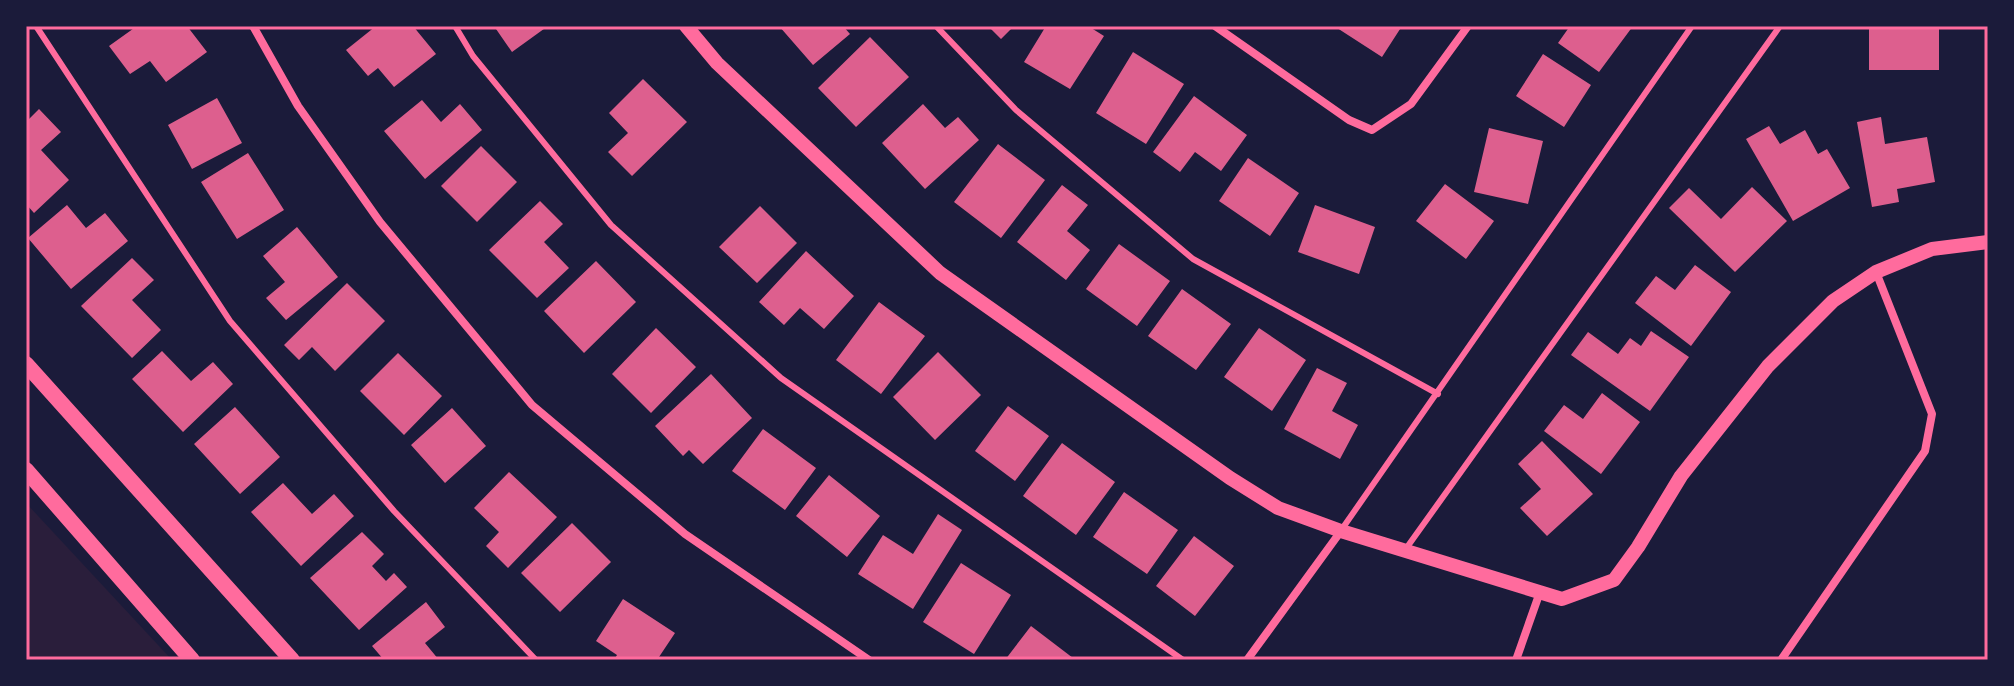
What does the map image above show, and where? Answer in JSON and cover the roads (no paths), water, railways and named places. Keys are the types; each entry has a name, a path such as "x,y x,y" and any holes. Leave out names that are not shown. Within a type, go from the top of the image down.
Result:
{"main road":[{"path":"26,364 292,660"},
{"path":"26,470 192,660"}],"street":[{"path":"253,26 298,106 380,222 532,405 685,534 869,660"},
{"path":"686,26 717,63 940,273 1242,486 1278,508 1341,531 1562,599 1614,580 1681,476 1768,366 1833,301 1876,272 1932,249 1988,242"},
{"path":"1215,26 1349,120 1372,130 1411,104 1468,26"},
{"path":"1781,660 1925,451 1932,414 1876,272"},
{"path":"1247,660 1341,531"},
{"path":"1516,660 1540,592"}],"lane":[{"path":"36,26 230,321 394,511 536,660"},
{"path":"455,26 473,56 611,225 781,378 1183,660"},
{"path":"936,26 1016,110 1193,259 1438,394"},
{"path":"1341,531 1692,26"},
{"path":"1405,551 1780,26"}]}
